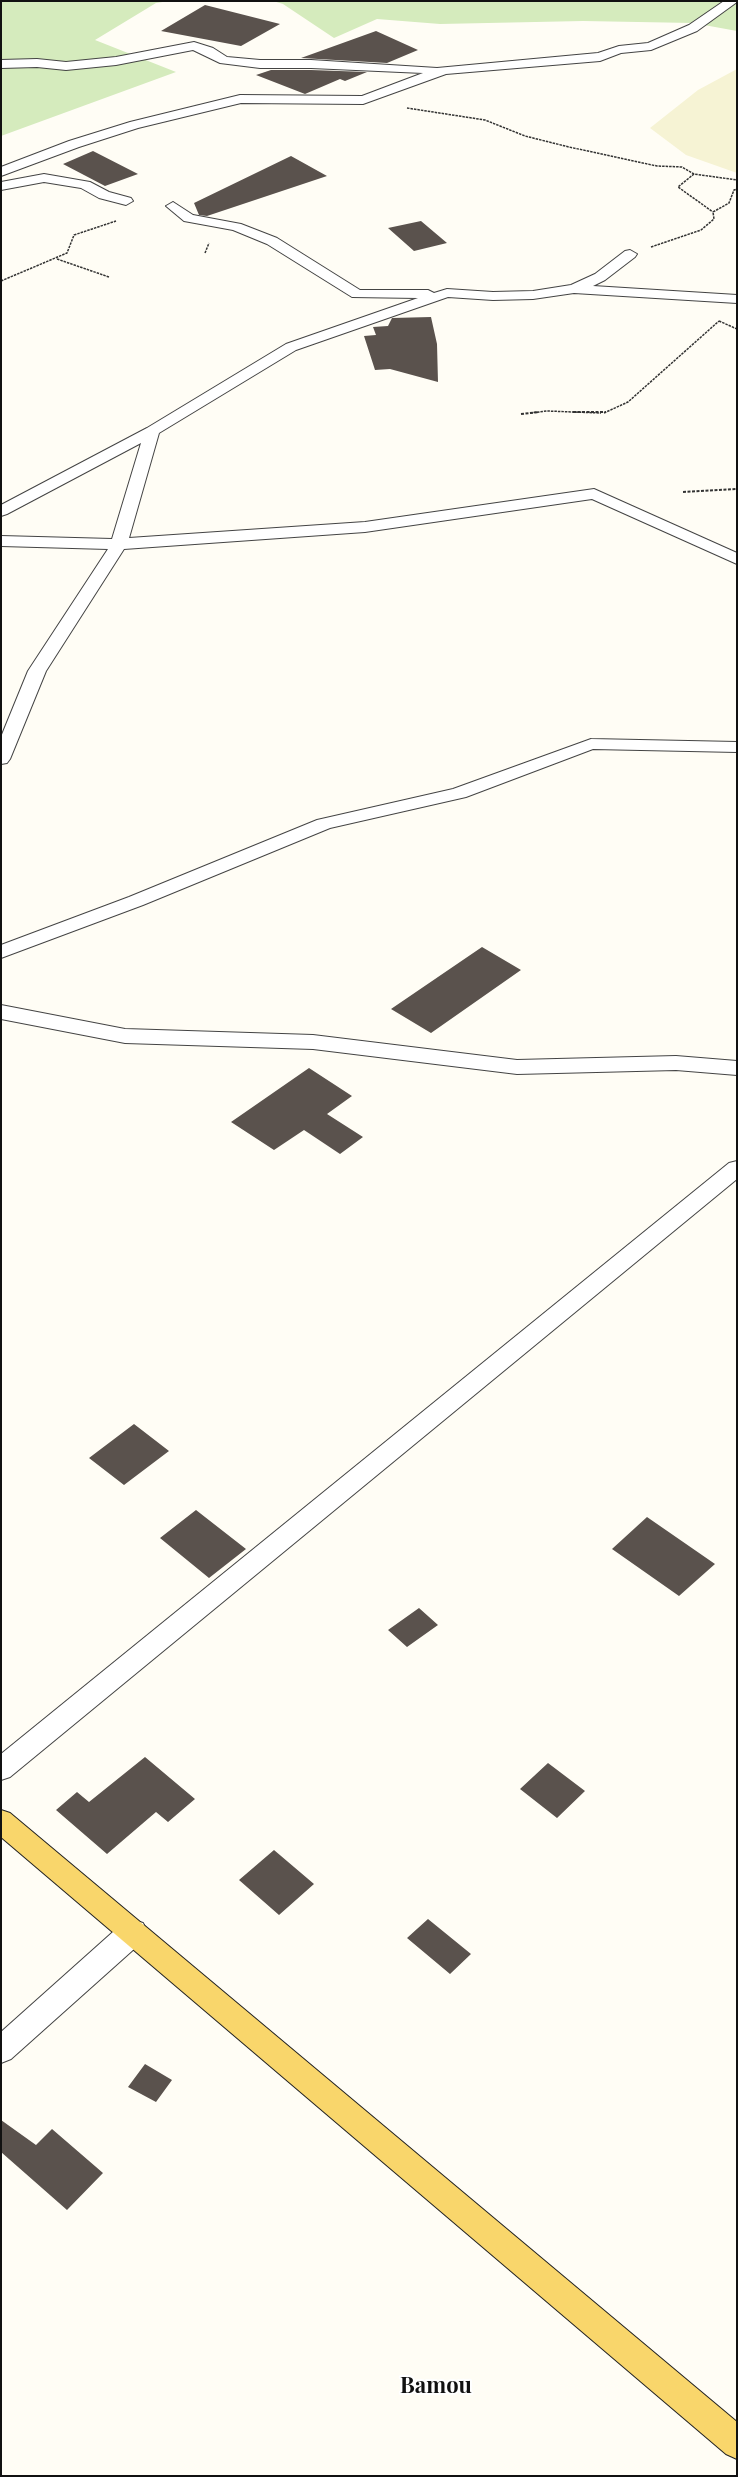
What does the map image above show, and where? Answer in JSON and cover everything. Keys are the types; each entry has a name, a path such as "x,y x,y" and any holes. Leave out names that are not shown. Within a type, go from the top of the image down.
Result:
{"main road":[{"path":"1,1821 737,2443"}],"street":[{"path":"1,64 36,63 66,66 116,61 151,52 194,46 209,51 224,60 260,64 311,64 444,70 600,57 619,50 651,46 693,28 732,1"},
{"path":"1,172 24,162 135,125 202,110 240,99 363,100 444,70"},
{"path":"24,162 44,178"},
{"path":"1,186 44,178 85,185 104,195 126,201"},
{"path":"173,206 190,218 236,227 272,240 357,294 448,293 493,296 533,296 574,289 737,299"},
{"path":"574,289 600,277 630,254"},
{"path":"1,511 152,431 291,347 448,293"},
{"path":"1,759 37,671 119,544 152,431"},
{"path":"1,541 119,544 365,527 594,494 737,559"},
{"path":"1,952 136,901 324,824 459,794 591,744 737,747"},
{"path":"1,1012 125,1036 313,1042 517,1067 676,1063 737,1068"},
{"path":"1,1769 737,1168"},
{"path":"1,2050 133,1932"}],"path":[{"path":"363,100 485,120 525,136 569,147 657,166 682,167 694,174 737,180"},
{"path":"630,254 701,230 714,219 713,212 678,187 694,174"},
{"path":"713,212 729,203 734,190 737,189"},
{"path":"1,280 14,277 56,259 67,252 74,235 119,220"},
{"path":"56,259 110,277"},
{"path":"521,414 547,411 604,413 628,402 719,321"},
{"path":"683,492 737,489"}],"shaded area":[{"path":"737,69 737,173 686,155 650,128 698,90"}],"green space":[{"path":"1,1 169,1 156,3 95,40 176,72 1,136"},
{"path":"273,1 737,1 737,31 693,23 583,21 440,24 377,19 334,38 283,4"}],"building":[{"path":"205,5 280,24 241,46 161,31"},
{"path":"376,31 418,50 387,63 301,58"},
{"path":"271,70 367,72 345,81 340,79 305,94 256,75"},
{"path":"93,151 138,174 105,186 63,164"},
{"path":"291,156 327,176 207,216 199,215 194,203"},
{"path":"421,221 447,243 414,251 388,228"},
{"path":"431,317 437,344 438,382 390,369 375,370 364,336 376,335 373,327 388,326 392,318"},
{"path":"482,947 521,970 431,1033 391,1009"},
{"path":"309,1068 352,1096 327,1114 363,1137 340,1154 304,1130 274,1150 231,1122"},
{"path":"134,1424 169,1451 124,1485 89,1458"},
{"path":"196,1510 246,1549 209,1578 160,1538"},
{"path":"647,1517 715,1564 679,1596 612,1549"},
{"path":"419,1608 438,1625 407,1647 388,1630"},
{"path":"145,1757 195,1799 168,1822 156,1812 107,1854 56,1810 77,1792 89,1802"},
{"path":"548,1763 585,1791 557,1818 520,1789"},
{"path":"274,1850 314,1884 279,1915 239,1880"},
{"path":"428,1919 471,1954 450,1974 407,1938"},
{"path":"145,2064 172,2080 156,2102 128,2087"},
{"path":"1,2120 36,2145 52,2129 103,2173 67,2210 1,2152"}],"district":[{"name":"Bamou","path":"436,2386"}]}
